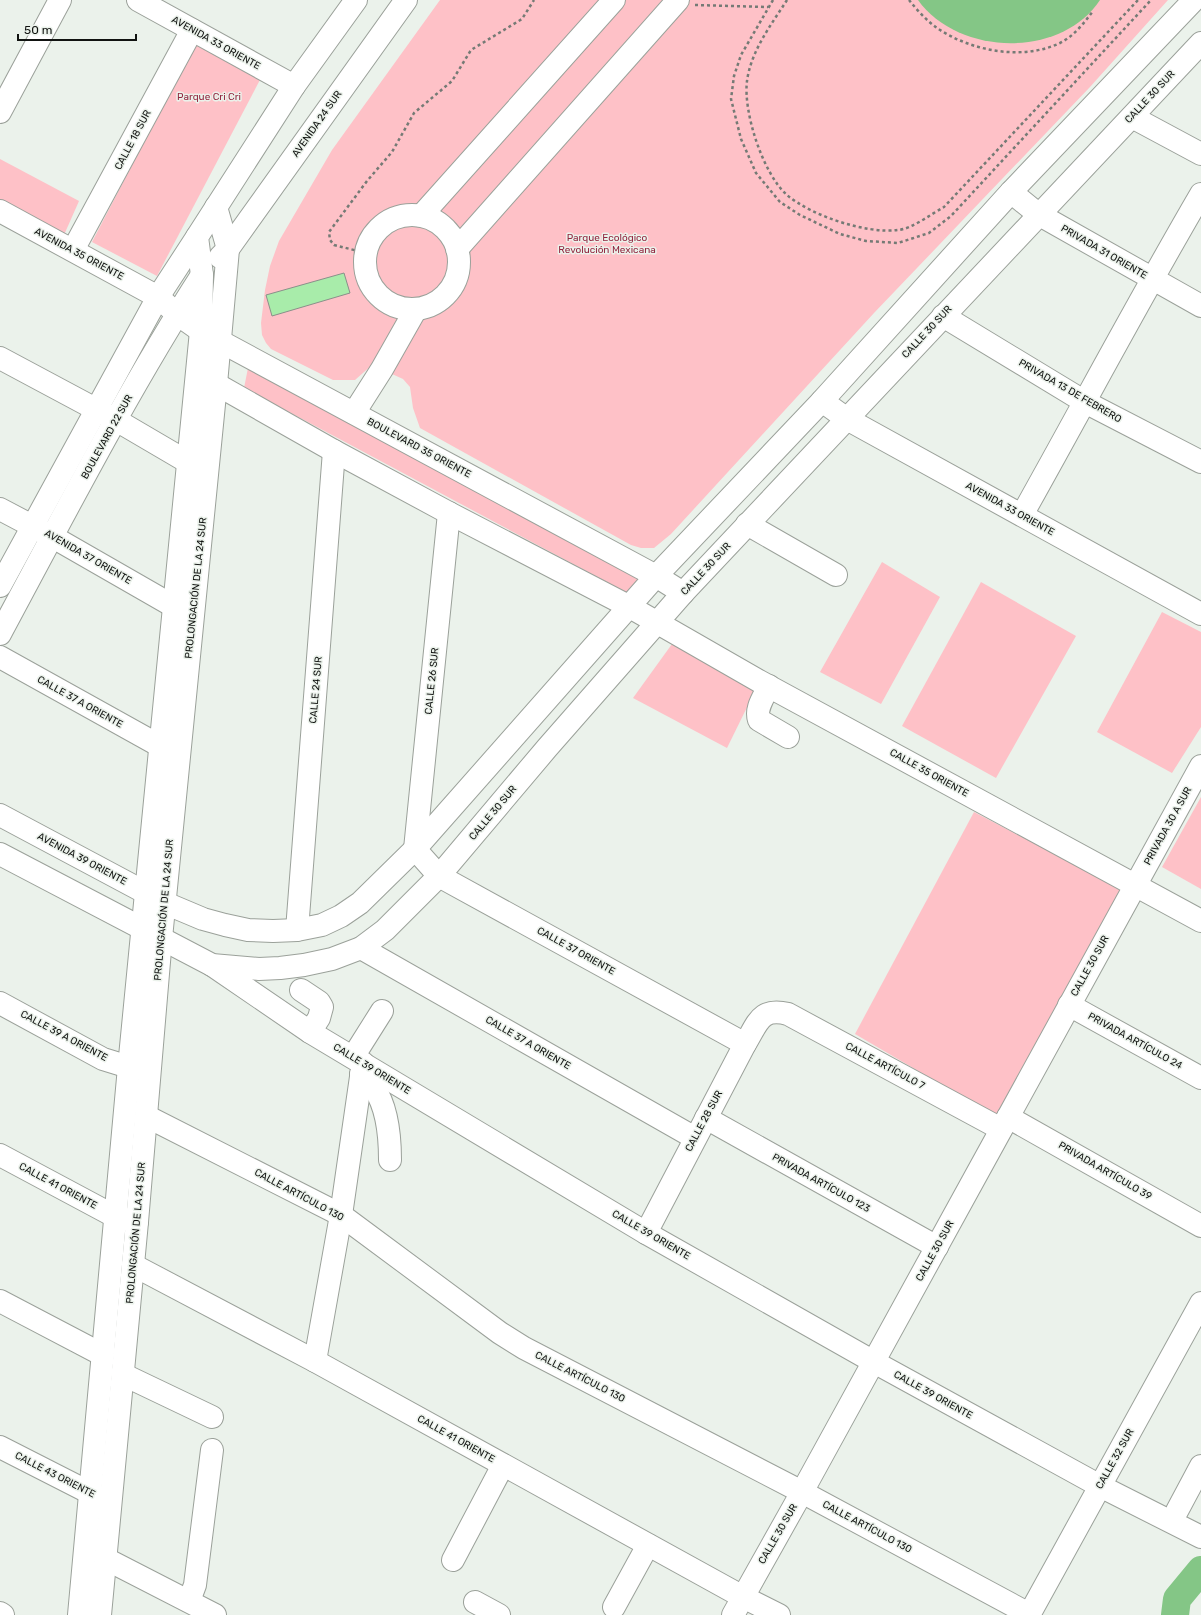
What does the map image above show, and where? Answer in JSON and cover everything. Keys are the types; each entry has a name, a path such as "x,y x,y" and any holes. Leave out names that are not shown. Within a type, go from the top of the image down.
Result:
{"street":[{"path":"0,112 60,0"},
{"name":"AVENIDA 33 ORIENTE","path":"138,0 294,86"},
{"path":"0,586 158,296 294,86 356,0"},
{"name":"AVENIDA 24 SUR","path":"228,249 406,0"},
{"path":"422,216 614,0"},
{"path":"165,902 203,918 225,925 248,930 273,931 297,930 322,925 341,916 360,902 415,849 656,576 822,401 1011,192 1194,0"},
{"path":"457,249 676,2"},
{"name":"CALLE 18 SUR","path":"73,250 192,30"},
{"name":"CALLE 30 SUR","path":"152,934 212,965 258,969 304,965 332,959 361,948 385,930 439,876 547,748 658,624 683,593 1201,42"},
{"path":"1132,116 1201,154"},
{"name":"PRIVADA 31 ORIENTE","path":"1011,192 1038,214 1201,306"},
{"path":"1022,515 1085,402 1151,278 1201,194"},
{"name":"PROLONGACIÓN DE LA 24 SUR","path":"79,1615 129,1067 152,934 165,902 216,384 228,249 216,207"},
{"name":"AVENIDA 35 ORIENTE","path":"0,211 158,296"},
{"path":"406,215 422,216 433,220 444,227 452,237 457,249 459,262 457,276 451,288 442,298 430,305 416,309 403,308 389,303 378,294 369,282 365,267 366,253 371,239 380,227 392,219 406,215"},
{"name":"PROLONGACIÓN DE LA 24 SUR","path":"100,1615 146,1116 152,934 146,893 201,331 202,275 197,236"},
{"name":"BOULEVARD 22 SUR","path":"0,634 116,420 177,314 202,275 228,249"},
{"name":"BOULEVARD 35 ORIENTE","path":"158,296 177,314 220,342 656,576 683,593"},
{"path":"354,413 382,369 416,309"},
{"name":"PRIVADA 13 DE FEBRERO","path":"942,316 1085,402 1201,462"},
{"path":"0,358 116,420 207,473"},
{"path":"197,374 334,451 449,513 630,607 658,624"},
{"name":"AVENIDA 33 ORIENTE","path":"822,401 847,419 1201,614"},
{"name":"CALLE 24 SUR","path":"297,930 334,451"},
{"name":"AVENIDA 37 ORIENTE","path":"0,509 53,537 174,607"},
{"name":"CALLE 26 SUR","path":"415,849 449,513"},
{"path":"747,524 836,575"},
{"name":"CALLE 35 ORIENTE","path":"658,624 1201,921"},
{"name":"CALLE 37 A ORIENTE","path":"0,658 160,746"},
{"path":"769,686 758,708 757,714 759,720 788,737"},
{"name":"PRIVADA 30 A SUR","path":"1135,885 1201,766"},
{"name":"AVENIDA 39 ORIENTE","path":"0,815 165,902"},
{"name":"CALLE 37 ORIENTE","path":"415,849 439,876 745,1044"},
{"path":"0,854 152,934"},
{"name":"CALLE 30 SUR","path":"738,1606 874,1362 1135,885"},
{"name":"CALLE 37 A ORIENTE","path":"361,948 695,1138"},
{"name":"CALLE 39 ORIENTE","path":"212,965 359,1065 646,1233 874,1362 1100,1486 1187,1525"},
{"path":"301,990 319,1002 322,1007 319,1018 310,1032"},
{"name":"CALLE 39 A ORIENTE","path":"0,1003 103,1059 129,1067"},
{"name":"PRIVADA ARTÍCULO 24","path":"1069,1005 1201,1078"},
{"path":"315,1361 341,1215 359,1065 382,1011"},
{"name":"CALLE ARTÍCULO 7","path":"767,1013 777,1011 788,1014 1005,1123"},
{"name":"CALLE 28 SUR","path":"646,1233 745,1044 760,1019 767,1013"},
{"path":"359,1065 374,1088 382,1105 390,1142 390,1160"},
{"name":"CALLE ARTÍCULO 130","path":"146,1116 341,1215 500,1333 524,1348 802,1492 1029,1614"},
{"name":"PRIVADA ARTÍCULO 123","path":"706,1118 937,1247"},
{"name":"PRIVADA ARTÍCULO 39","path":"1005,1123 1201,1226"},
{"name":"CALLE 41 ORIENTE","path":"0,1155 116,1217 137,1222"},
{"name":"CALLE 41 ORIENTE","path":"133,1265 315,1361 648,1545 738,1606 779,1615"},
{"path":"0,1300 103,1355"},
{"name":"CALLE 32 SUR","path":"1029,1614 1201,1303"},
{"path":"122,1374 212,1417"},
{"name":"CALLE 43 ORIENTE","path":"0,1447 110,1503"},
{"path":"200,1610 195,1584 212,1450"},
{"path":"453,1560 504,1465"},
{"path":"1187,1525 1201,1466"},
{"path":"614,1607 648,1545"},
{"path":"106,1559 200,1610"},
{"path":"475,1602 499,1615"}],"path":[{"path":"366,253 334,245 330,240 329,232 367,181 392,152 414,113 452,81 471,50 522,19 534,0"},
{"path":"773,0 741,55 734,76 732,99 741,139 756,173 780,202 821,226 840,234 866,241 898,242 929,233 951,216 1151,0"},
{"path":"787,0 752,59 747,81 746,100 756,142 773,178 787,195 804,206 840,223 874,229 899,230 918,222 944,207 1138,0"},
{"path":"909,0 936,28 947,34 966,43 984,49 1006,52 1026,52 1061,43 1074,33 1093,11"},
{"path":"676,2 768,7"}],"green space":[{"name":"Parque Ecológico Revolución Mexicana","path":"440,0 1168,0 1090,87 874,313 671,534 654,548 641,548 631,545 420,428 413,408 410,387 403,379 372,365 355,380 333,380 271,349 262,335 261,323 265,290 270,266 279,241 332,150"},
{"name":"Parque Cri Cri","path":"196,42 262,76 157,276 92,242"},
{"path":"0,159 79,201 64,235 0,202"},
{"path":"249,363 641,581 633,596 244,388"},
{"path":"882,562 940,597 881,704 820,672"},
{"path":"981,582 1076,636 996,778 902,726"},
{"path":"1162,612 1201,632 1201,727 1172,773 1097,732"},
{"path":"672,644 756,689 727,748 633,698"},
{"path":"1201,797 1201,889 1162,867"},
{"path":"974,812 1124,890 999,1116 973,1103 855,1034"}],"shaded area":[{"path":"918,0 1100,0 1083,19 1061,33 1036,41 1009,43 983,40 958,32 936,18"}],"building":[{"path":"344,273 350,293 272,316 266,295"}],"waterway":[{"path":"1175,1615 1177,1599 1201,1570"}]}
